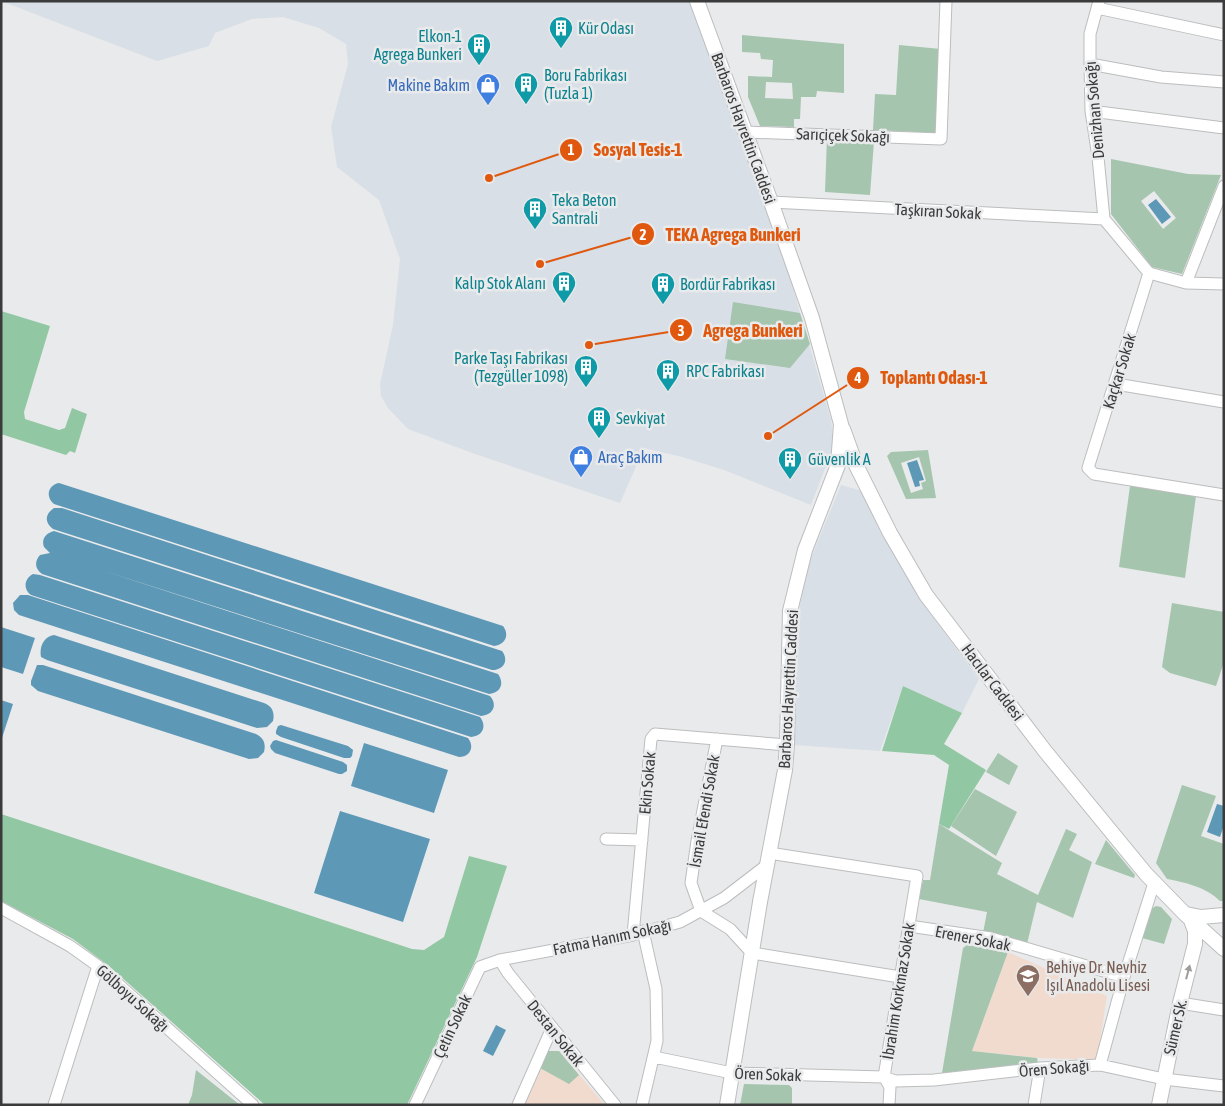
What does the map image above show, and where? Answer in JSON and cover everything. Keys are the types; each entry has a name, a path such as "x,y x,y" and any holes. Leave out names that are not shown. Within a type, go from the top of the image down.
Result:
{"street":[{"name":"Barbaros Hayrettin Caddesi","path":"697,1 772,202 812,318 841,424 838,465 805,550 790,611 785,770 768,859 727,1105"},
{"name":"Sarıçiçek Sokağı","path":"746,132 941,139 946,1"},
{"path":"1098,5 1224,35"},
{"name":"Denizhan Sokağı","path":"1098,5 1090,34 1091,110 1104,219"},
{"path":"1090,64 1161,77 1224,82"},
{"path":"1091,110 1224,128"},
{"path":"1186,283 1224,186"},
{"name":"Taşkıran Sokak","path":"772,202 1104,219"},
{"path":"1104,219 1150,274 1186,283 1224,284"},
{"name":"Kaçkar Sokak","path":"1150,274 1088,468 1094,474 1224,495"},
{"path":"1116,384 1224,402"},
{"name":"Hacılar Caddesi","path":"841,424 856,465 890,533 926,595 1045,751 1154,883 1188,917 1221,942"},
{"name":"Ekin Sokak","path":"642,1105 657,1041 656,990 638,933 642,840 651,739 655,734 787,745"},
{"name":"İsmail Efendi Sokak","path":"701,911 692,883 697,841 717,739"},
{"path":"606,839 642,840"},
{"name":"Fatma Hanım Sokağı","path":"500,960 638,933 680,922 724,898 768,859"},
{"name":"İbrahim Korkmaz Sokak","path":"768,859 917,876 884,1077 890,1087 889,1105"},
{"path":"1100,1064 1124,977 1154,883"},
{"name":"Gölboyu Sokağı","path":"1,908 70,946 98,966 254,1105"},
{"path":"701,911 730,929 752,953 900,977"},
{"path":"1188,917 1224,915"},
{"name":"Sümer Sk.","path":"1159,1105 1180,1003 1194,951 1196,938 1188,917"},
{"path":"1194,951 1204,941 1221,942 1219,928 1224,919"},
{"name":"Erener Sokak","path":"909,926 991,938 1124,977"},
{"name":"Destan Sokak","path":"500,960 508,973 615,1105"},
{"name":"Çetin Sokak","path":"415,1105 480,966 500,960"},
{"path":"54,1105 98,966"},
{"path":"1180,1003 1224,1010"},
{"path":"518,1105 552,1028"},
{"name":"Ören Sokak","path":"654,1056 732,1073 884,1077"},
{"name":"Ören Sokağı","path":"884,1077 895,1081 934,1080 1040,1068 1100,1064 1164,1078 1224,1086"},
{"path":"1034,1105 1040,1068"}],"shaded area":[{"path":"1,1 689,1 742,134 783,254 831,420 834,445 811,505 724,470 644,448 620,503 475,454 408,429 388,408 381,396 380,384 393,325 400,259 379,200 337,167 331,127 348,64 346,44 319,28 283,17 252,19 215,33 209,46 157,61"},
{"path":"841,485 862,491 920,600 979,679 962,713 903,686 880,751 794,745 799,611 807,568"},
{"path":"1008,952 1107,996 1097,1060 1040,1058 972,1051"},
{"path":"547,1051 559,1051 605,1105 524,1105"}],"green space":[{"path":"742,35 844,44 844,93 817,91 816,97 801,97 800,119 794,119 794,127 760,126 748,97 748,76 772,77 773,60 761,59 760,53 742,52","holes":["766,82 792,83 793,99 765,98"]},
{"path":"899,45 941,49 938,133 873,130 875,94 896,95"},
{"path":"827,138 874,141 870,195 825,192"},
{"path":"1111,159 1188,174 1221,175 1182,274 1152,267 1111,214","holes":["1154,191 1176,218 1163,229 1141,201"]},
{"path":"733,302 800,313 810,344 790,368 725,359"},
{"path":"1,311 50,326 24,412 25,419 59,430 65,428 72,408 87,414 75,453 70,451 66,455 1,434"},
{"path":"928,450 936,498 906,499 887,456 891,452","holes":["919,457 926,481 921,483 923,489 911,493 901,463"]},
{"path":"1130,486 1196,496 1185,578 1119,567"},
{"path":"1172,603 1224,612 1224,662 1216,686 1170,673 1162,667"},
{"path":"903,686 962,713 944,744 986,770 949,829 939,824 949,765 934,755 882,751"},
{"path":"998,753 1018,766 1009,785 986,772"},
{"path":"1182,785 1216,796 1201,836 1224,844 1224,901 1220,901 1209,892 1195,886 1167,879 1156,863"},
{"path":"975,789 1017,812 996,856 951,826"},
{"path":"1,814 412,949 424,950 444,937 469,856 507,866 477,957 407,1105 265,1105 109,966 73,939 1,901"},
{"path":"939,824 1002,863 997,874 1038,895 1066,829 1077,834 1069,850 1092,862 1073,918 1037,902 1027,944 983,933 987,912 919,899 923,880 930,880"},
{"path":"1106,840 1135,875 1134,878 1095,864"},
{"path":"1156,906 1161,907 1172,919 1164,944 1142,938 1151,909"},
{"path":"967,945 1008,952 972,1051 1037,1058 1038,1063 942,1073 963,948"},
{"path":"547,1051 559,1051 579,1075 569,1084 540,1068"},
{"path":"196,1070 240,1105 188,1105 192,1095"},
{"path":"744,1084 789,1085 792,1088 792,1105 740,1105"}],"water":[{"path":"1156,199 1171,217 1162,224 1148,205"},
{"path":"917,460 924,480 919,481 920,486 915,487 907,463"},
{"path":"59,483 503,626 506,633 504,642 494,646 54,504 49,498 49,492 52,486"},
{"path":"54,508 62,508 502,651 505,658 504,664 496,670 492,670 53,529 48,524 47,515"},
{"path":"54,531 498,674 501,681 499,690 489,694 101,570 490,696 494,703 493,709 489,714 481,716 42,574 37,568 36,563 40,555 50,553 44,547 43,541 49,533"},
{"path":"33,574 480,717 483,730 478,735 471,737 31,595 28,593 26,581"},
{"path":"20,595 28,595 468,738 471,745 470,751 463,757 459,757 19,615 14,610 13,603"},
{"path":"1,627 35,638 23,674 1,667"},
{"path":"54,635 264,703 272,710 274,715 273,721 267,727 257,728 47,660 41,657 42,646 47,637"},
{"path":"37,665 43,665 256,734 264,742 264,752 258,758 249,759 38,691 31,685"},
{"path":"1,700 13,704 1,741"},
{"path":"281,725 348,746 353,750 352,756 344,758 281,737 276,734 276,731 278,726"},
{"path":"276,740 343,762 347,765 347,771 339,774 275,753 270,746"},
{"path":"364,743 448,770 434,813 351,786"},
{"path":"1217,804 1224,806 1224,825 1220,837 1207,832"},
{"path":"340,811 430,839 403,922 314,893"},
{"path":"496,1025 506,1030 493,1056 483,1051"}],"place":[{"name":"Kür Odası","path":"561,49"},
{"name":"Elkon-1 Agrega Bunkeri","path":"479,66"},
{"name":"Boru Fabrikası (Tuzla 1)","path":"526,105"},
{"name":"Makine Bakım","path":"488,106"},
{"name":"Sosyal Tesis-1","path":"489,178"},
{"name":"Teka Beton Santrali","path":"535,230"},
{"name":"TEKA Agrega Bunkeri","path":"540,264"},
{"name":"Kalıp Stok Alanı","path":"564,304"},
{"name":"Bordür Fabrikası","path":"663,305"},
{"name":"Agrega Bunkeri","path":"589,345"},
{"name":"Parke Taşı Fabrikası (Tezgüller 1098)","path":"586,388"},
{"name":"RPC Fabrikası","path":"668,392"},
{"name":"Toplantı Odası-1","path":"768,436"},
{"name":"Sevkiyat","path":"599,439"},
{"name":"Araç Bakım","path":"581,478"},
{"name":"Güvenlik A","path":"790,480"},
{"name":"Behiye Dr. Nevhiz Işıl Anadolu Lisesi","path":"1028,997"}]}
